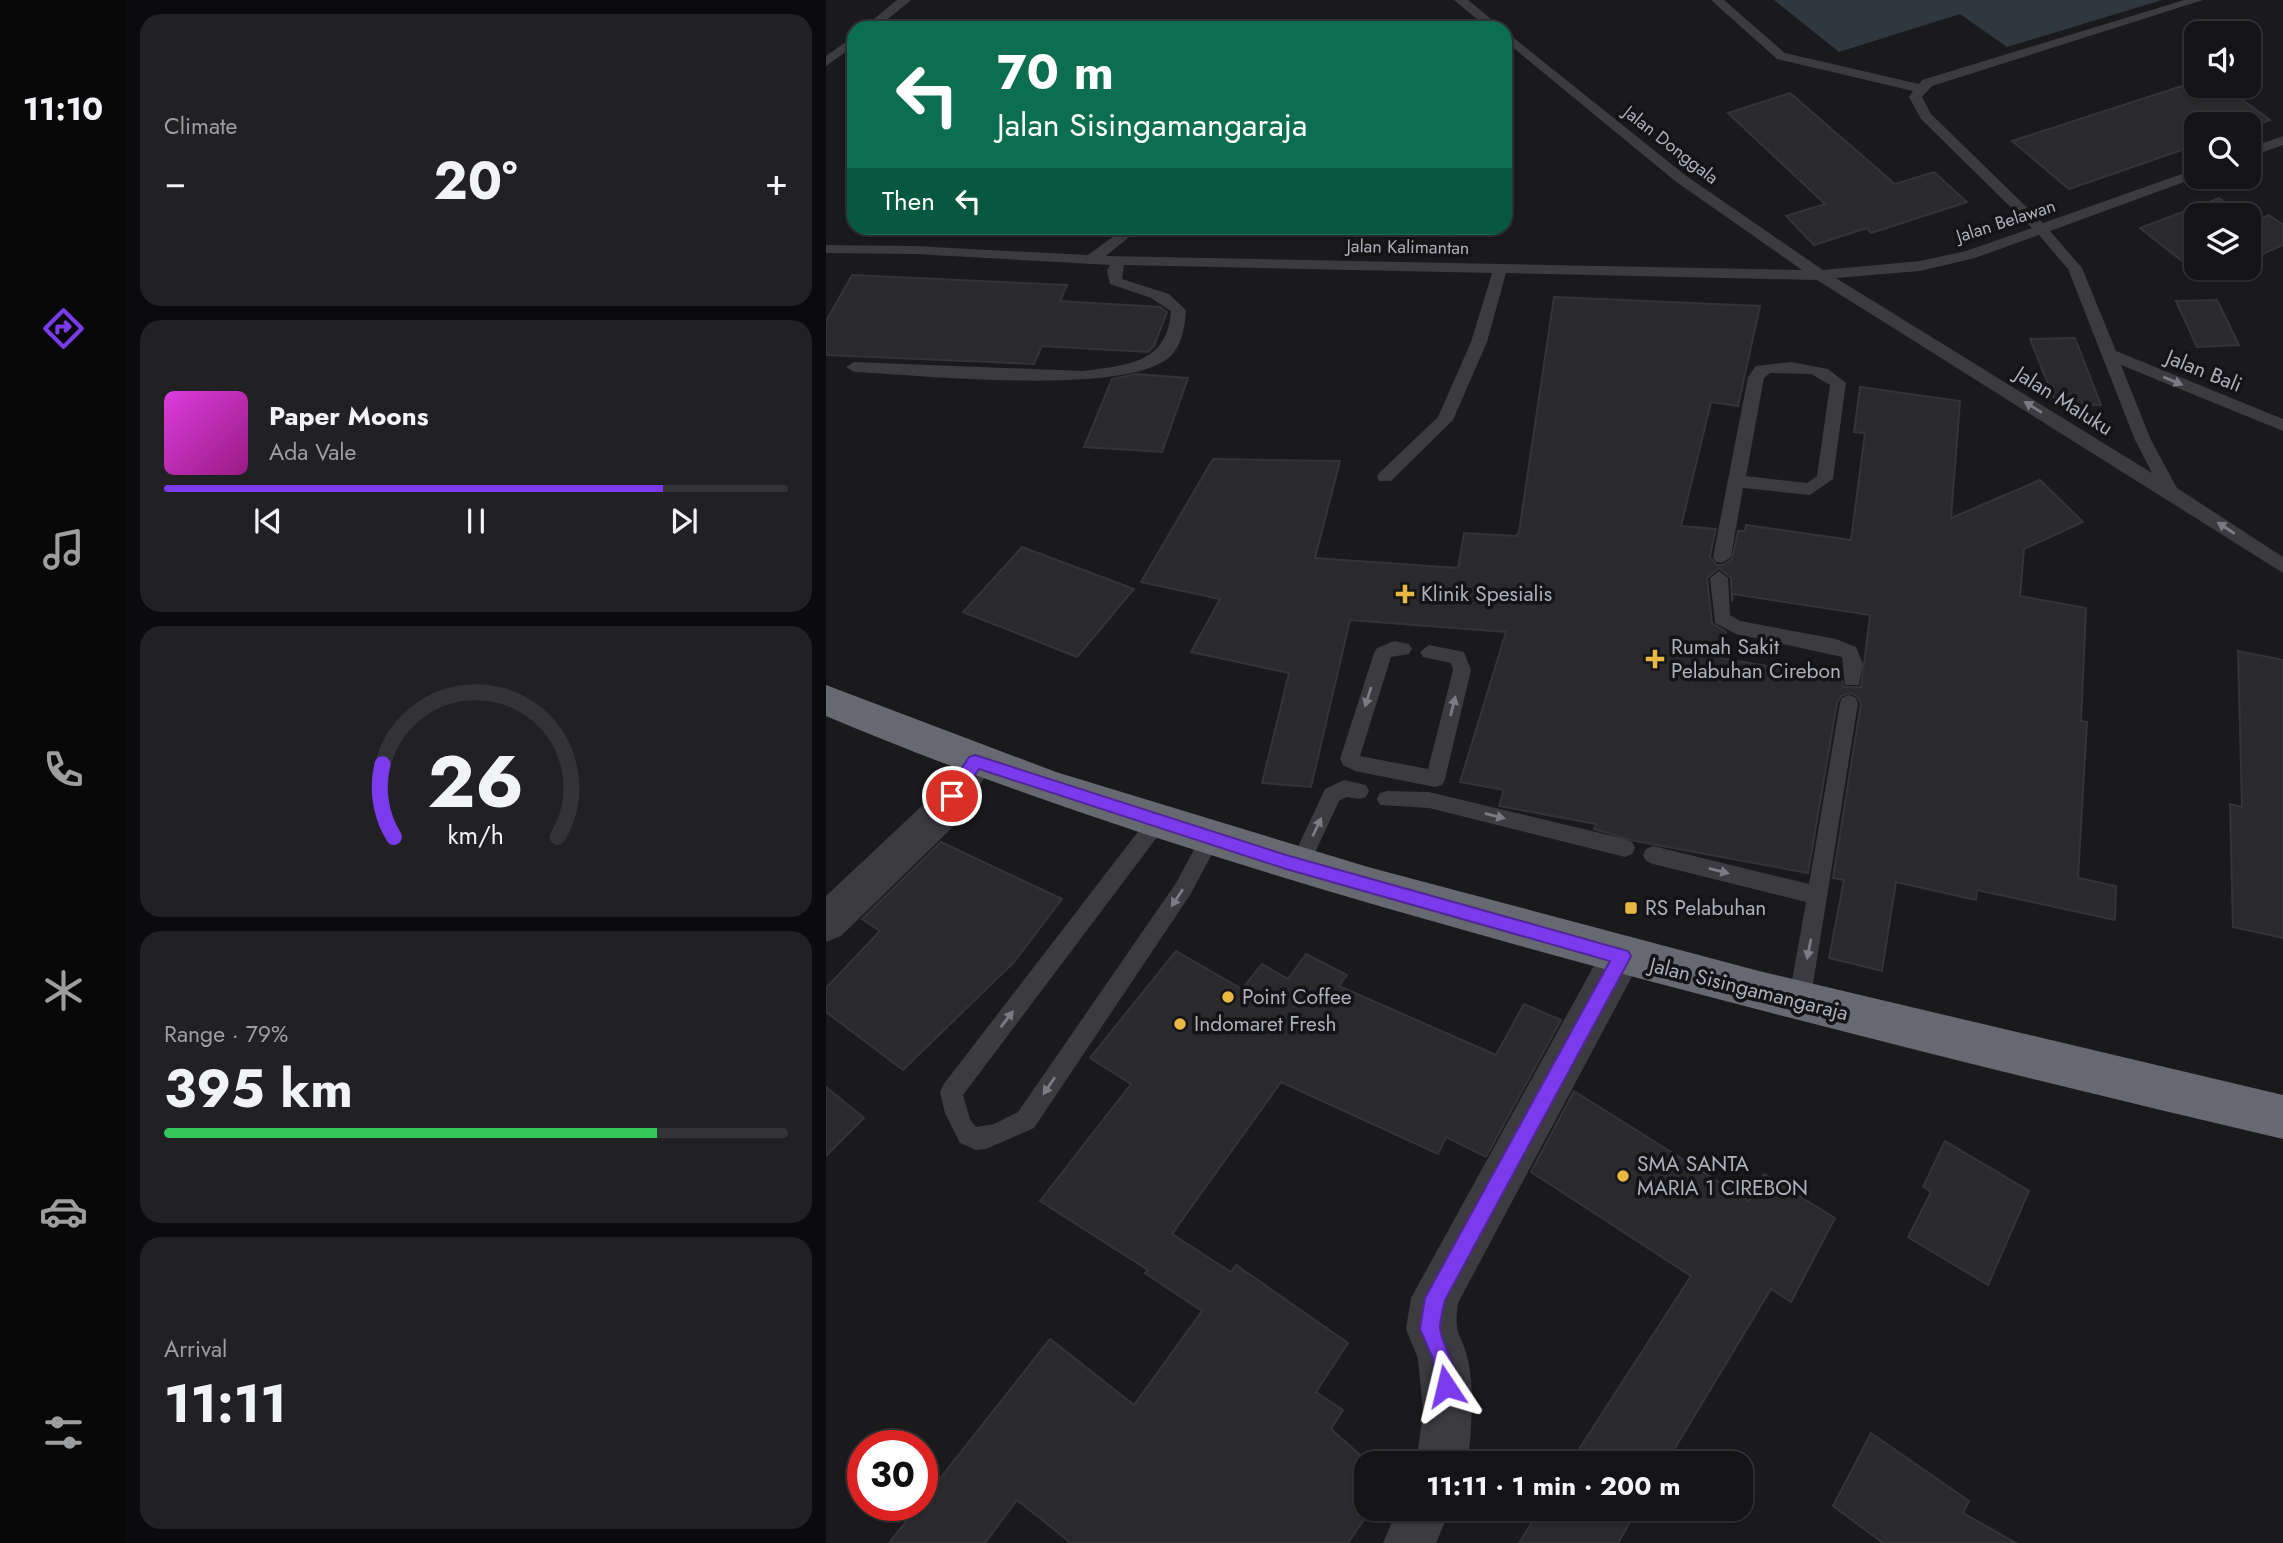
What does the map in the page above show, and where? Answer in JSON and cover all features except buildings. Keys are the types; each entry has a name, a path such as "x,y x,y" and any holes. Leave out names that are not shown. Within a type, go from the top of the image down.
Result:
{"highway":[{"name":"Jalan Sisingamangaraja","path":"826,700 975,762 1299,866 1799,1003 2283,1117"}],"street":[{"path":"826,923 941,813 975,762"},
{"path":"1443,1451 1448,1412 1443,1359 1430,1329 1435,1298 1586,1016 1622,956"},
{"path":"1409,1543 1419,1521"}],"lane":[{"path":"878,21 905,0"},
{"path":"1460,0 1487,21"},
{"path":"1717,0 1781,56 1922,89"},
{"path":"2171,492 2143,440 2075,268 2043,231 1926,116 1915,97 1927,83 2197,0"},
{"name":"Jalan Donggala","path":"1512,41 1680,178 1821,275"},
{"path":"826,62 847,46"},
{"path":"2261,148 2283,140"},
{"name":"Jalan Belawan","path":"1821,275 1920,266 1970,255 2043,231 2184,178"},
{"path":"1091,260 1124,235"},
{"name":"Jalan Kalimantan","path":"826,249 914,250 1119,261 1821,275"},
{"path":"854,368 1083,376 1103,374 1161,356 1172,342 1179,310 1166,295 1130,289 1115,281 1114,271 1119,261"},
{"path":"1385,477 1445,420 1479,342 1500,269"},
{"name":"Jalan Maluku","path":"1821,275 2171,492 2283,566"},
{"name":"Jalan Bali","path":"2110,355 2283,425"},
{"path":"1722,557 1756,377 1761,370 1775,366 1819,371 1832,376 1838,383 1825,479 1810,489 1737,481"},
{"path":"1719,578 1721,618 1736,627 1836,646 1850,653 1854,664 1852,680"},
{"path":"1403,649 1394,648 1382,653 1350,759 1355,763 1435,779"},
{"path":"1429,652 1458,657 1462,670 1429,800"},
{"path":"1799,1003 1819,896 1849,703"},
{"path":"1299,866 1332,795 1344,789 1359,791"},
{"path":"1387,799 1429,800 1625,848"},
{"path":"1157,822 951,1093 956,1116 964,1132 977,1140 989,1140 1026,1120 1183,889 1210,839"},
{"path":"1653,855 1819,896"}],"shaded area":[{"path":"1774,0 2162,0 2007,47 1960,14 1839,52"}],"place":[{"name":"Klinik Spesialis","path":"1405,594"},
{"name":"Rumah Sakit Pelabuhan Cirebon","path":"1655,659"},
{"name":"RS Pelabuhan","path":"1631,908"},
{"name":"Point Coffee","path":"1228,997"},
{"name":"Indomaret Fresh","path":"1180,1024"},
{"name":"SMA SANTA MARIA 1 CIREBON","path":"1623,1176"}],"route":[{"path":"952,796 975,762 1286,862 1622,956 1586,1016 1435,1298 1430,1329 1443,1359 1446,1386"}]}
